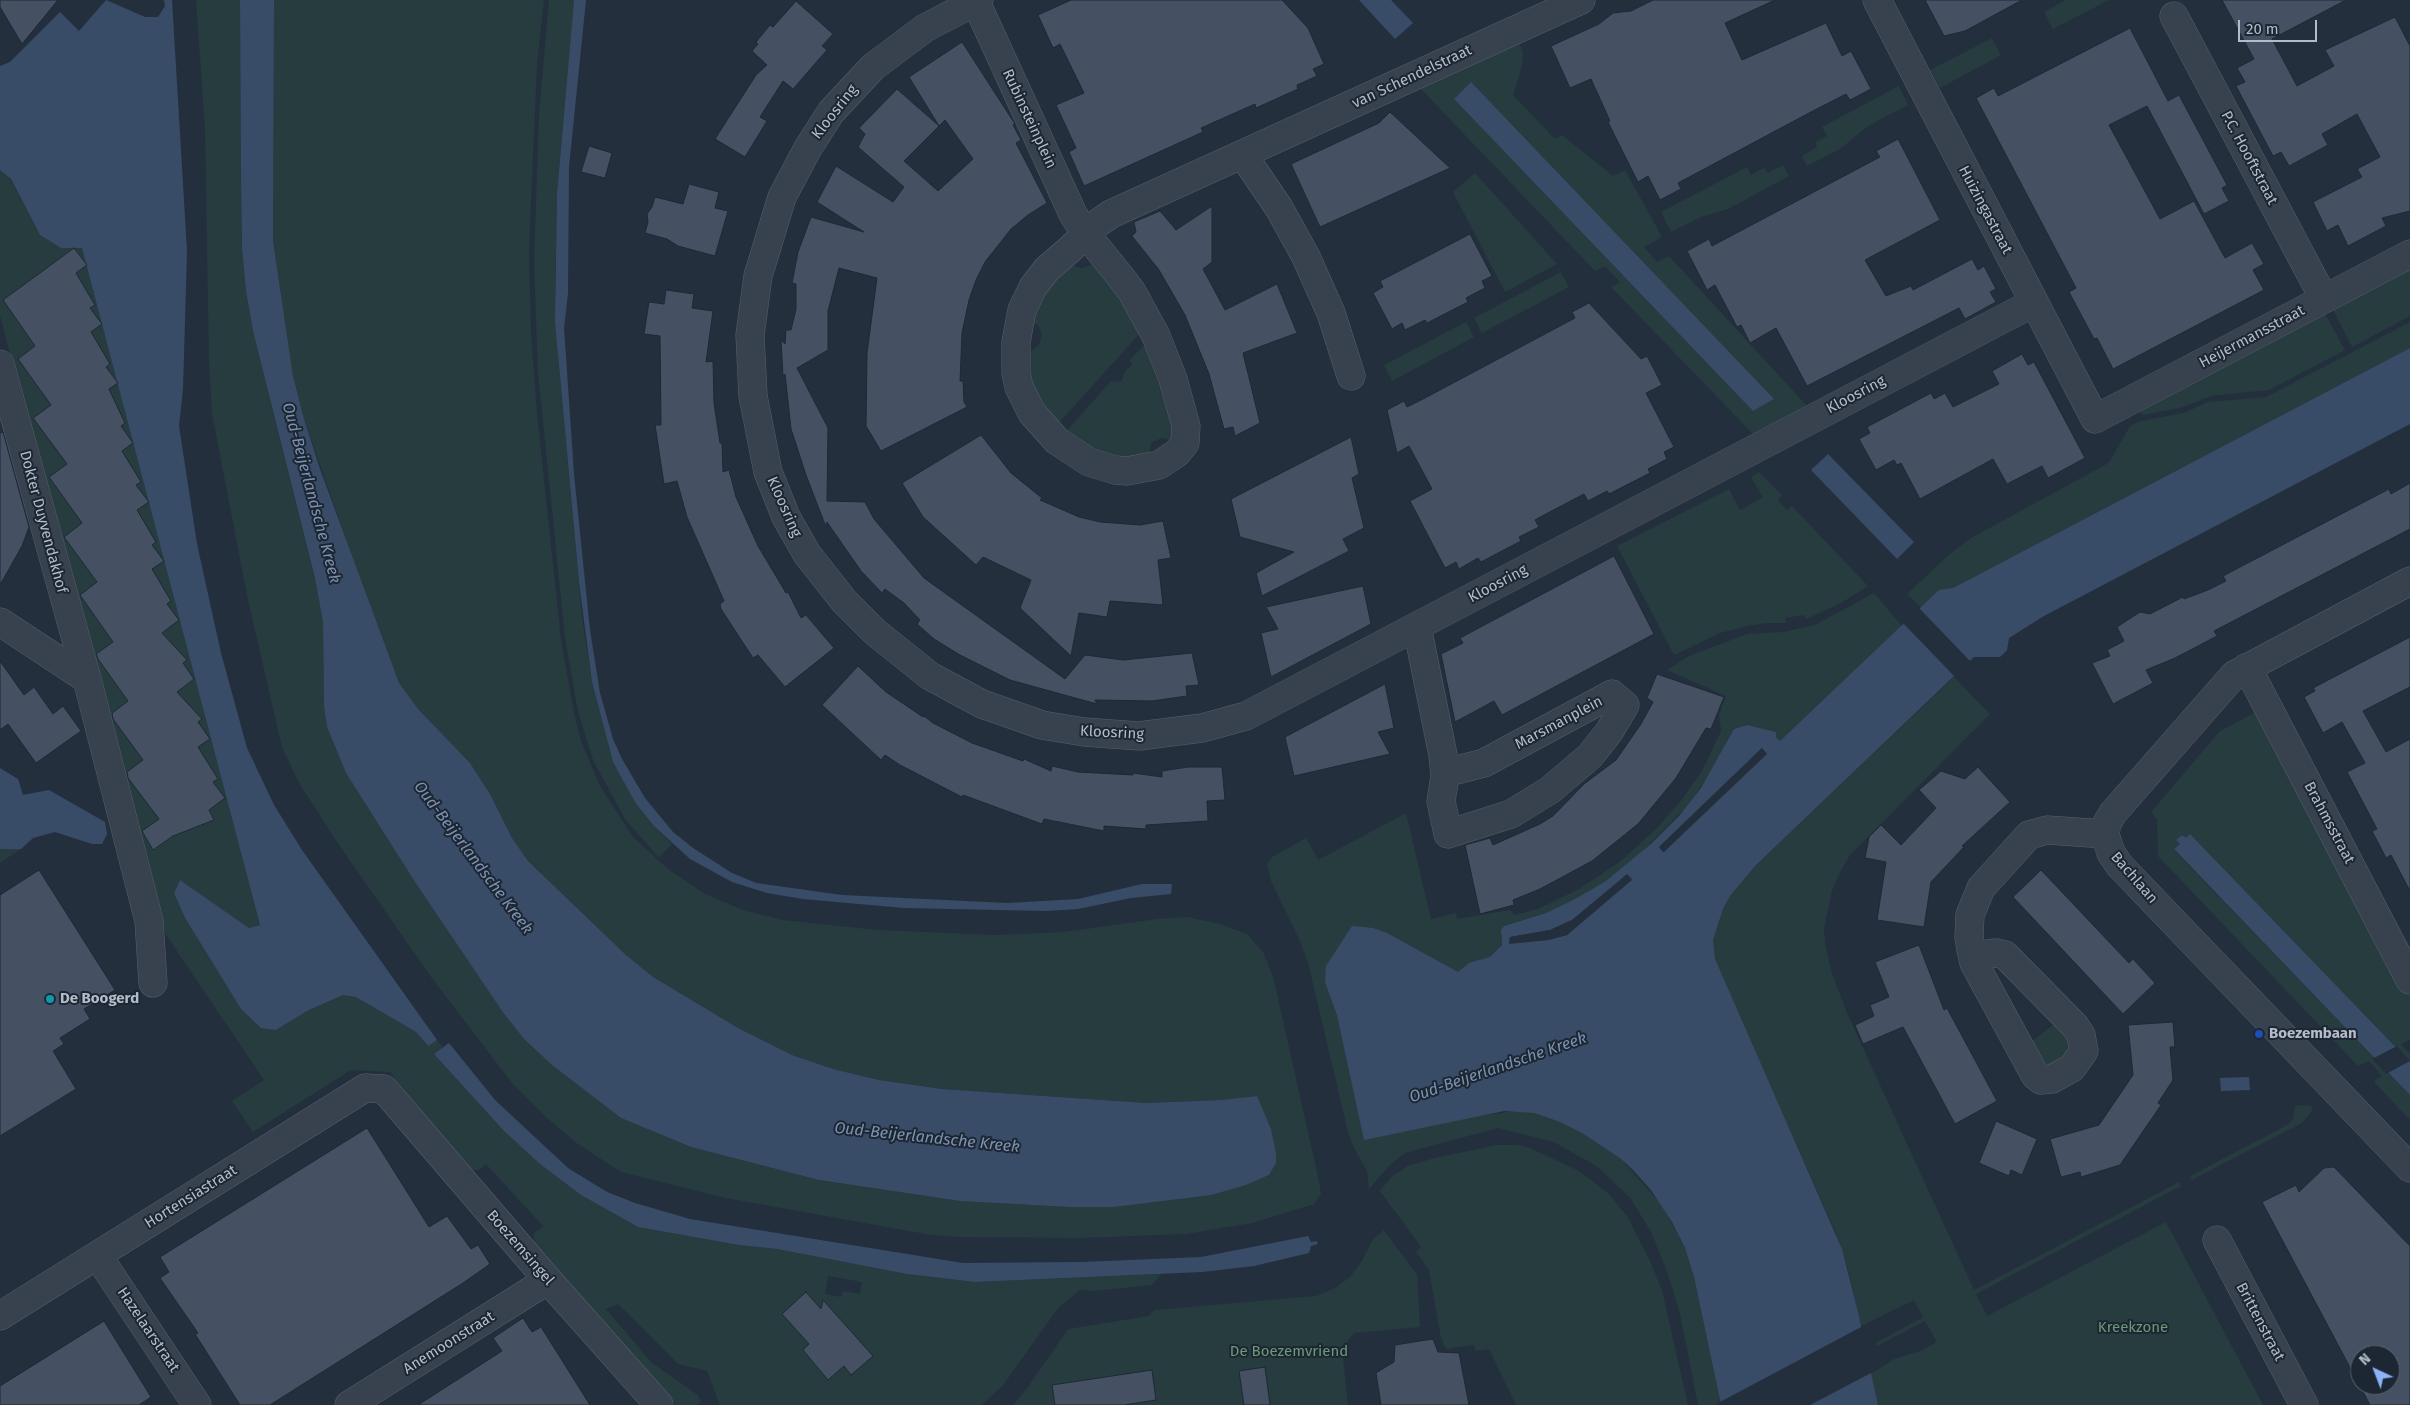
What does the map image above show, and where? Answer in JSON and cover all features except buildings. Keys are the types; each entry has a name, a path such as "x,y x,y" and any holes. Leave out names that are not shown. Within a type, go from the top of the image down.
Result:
{"street":[{"name":"Kloosring","path":"976,0 942,17 873,67 837,105 822,125 794,172 782,197 765,250 753,301 750,335 752,387 757,424 768,472 797,538 818,570 875,632 916,666 952,689 982,704 1021,718 1064,729 1106,734 1160,735 1202,728 1241,718 2034,303"},
{"name":"Rubinsteinplein","path":"976,0 1069,206 1086,234 1126,284 1147,318 1166,360 1188,433 1185,443 1169,459 1153,467 1115,470 1078,456 1057,441 1044,428 1032,413 1019,387 1016,373 1016,342 1022,310 1027,296 1047,269 1086,234"},
{"name":"van Schendelstraat","path":"1086,234 1111,214 1581,0"},
{"name":"Huizingastraat","path":"1877,0 2095,420"},
{"name":"P.C. Hooftstraat","path":"2174,16 2324,299"},
{"path":"1243,154 1279,208 1306,257 1331,313 1351,376"},
{"name":"Heijermansstraat","path":"2095,420 2410,254"},
{"name":"Dokter Duyvendakhof","path":"0,364 87,679 149,921 153,984"},
{"name":"Bachlaan","path":"2410,581 2247,667 2226,683 2113,813 2107,823 2105,834 2111,853 2120,866 2410,1168"},
{"path":"0,622 87,679"},
{"name":"Marsmanplein","path":"1417,627 1442,748 1445,773 1441,801 1448,834 1499,819 1537,799 1579,767 1609,732 1625,705 1612,694 1484,763 1462,771 1445,773"},
{"name":"Brahmsstraat","path":"2247,667 2410,980"},
{"path":"1973,956 1996,953 2005,955 2075,1026 2081,1035 2084,1051 2072,1068 2052,1079 2041,1080 2035,1075 1980,974 1973,956 1969,924 1972,906 1990,878 2026,837 2034,832 2047,830 2105,834"},
{"name":"Hortensiastraat","path":"0,1316 365,1088 384,1089"},
{"name":"Boezemsingel","path":"384,1089 548,1280 659,1405"},
{"name":"Brittenstraat","path":"2217,1240 2304,1405"},
{"name":"Hazelaarstraat","path":"98,1256 196,1405"},
{"name":"Anemoonstraat","path":"349,1405 548,1280"}],"green space":[{"path":"196,0 240,0 242,249 246,291 253,331 315,578 323,622 324,707 327,727 346,773 415,882 502,1011 524,1039 552,1065 621,1118 691,1147 819,1180 960,1201 1069,1207 1114,1207 1246,1185 1269,1175 1276,1163 1271,1129 1256,1096 1225,1100 1146,1103 942,1089 879,1080 833,1069 792,1055 738,1028 653,977 626,955 528,861 512,838 490,794 470,763 419,710 399,683 375,622 304,419 293,376 273,241 274,0 544,0 537,64 529,248 531,334 537,413 561,640 574,713 581,741 599,784 632,836 668,869 705,894 743,910 783,920 877,930 994,935 1064,932 1157,919 1187,917 1220,924 1247,934 1263,952 1273,976 1319,1181 1321,1194 1314,1204 1252,1223 1186,1234 1081,1238 931,1235 726,1198 621,1172 578,1144 548,1119 512,1083 431,977 337,842 299,783 282,747 248,600 212,414 209,360 205,130"},
{"path":"549,0 574,0 557,194 555,292 559,366 582,617 592,682 613,762 654,826 672,844 659,858 625,819 593,760 578,712 565,637 538,373 534,263 539,114"},
{"path":"2066,0 2109,0 2053,29 2044,12"},
{"path":"1992,38 2001,55 1940,88 1930,70"},
{"path":"1519,42 1523,53 1522,66 1513,95 1555,139 1562,135 1613,176 1625,170 1662,237 1644,247 1657,262 1669,256 1807,406 1753,434 1611,287 1620,282 1605,266 1595,271 1420,88","holes":["1471,82 1773,399 1753,411 1454,99"]},
{"path":"1899,86 1908,105 1868,126 1840,149 1807,166 1802,156 1817,147 1815,142 1827,136 1822,127"},
{"path":"1783,165 1789,176 1728,209 1701,217 1671,232 1661,212 1747,167 1751,175 1764,168 1768,173"},
{"path":"0,170 10,179 40,235 61,248 82,247 260,925 249,928 180,880 174,893 185,918 241,1009 276,1030 307,1011 343,995 356,997 416,1032 427,1046 437,1040 443,1047 434,1054 504,1131 540,1164 581,1195 638,1227 739,1245 777,1249 907,1274 975,1282 1161,1274 1152,1285 1094,1291 1080,1290 1059,1307 1004,1384 982,1405 720,1405 707,1371 678,1364 618,1304 606,1309 651,1362 698,1395 701,1402 697,1405 676,1405 533,1245 534,1233 543,1226 486,1164 479,1170 467,1170 390,1072 351,1070 253,1132 232,1101 264,1080 166,935 151,887 0,316","holes":["828,1276 862,1282 860,1294 843,1291 841,1297 825,1294"]},
{"path":"1475,173 1557,264 1505,292 1453,192"},
{"path":"1097,263 1143,330 1055,427 1036,402 1024,352 1031,351 1039,345 1042,335 1039,326 1028,320 1032,309 1067,264 1082,268"},
{"path":"2410,266 2410,316 2352,347 2332,308"},
{"path":"1561,272 1569,287 1482,333 1474,318"},
{"path":"2324,312 2345,350 2269,390 2211,396 2180,408 2143,415 2140,413 2140,409"},
{"path":"1466,322 1474,337 1392,381 1384,365"},
{"path":"2410,322 2410,348 1953,588 1937,592 1922,608 1907,594 1951,553 1971,538 2105,465 2110,461 2130,426 2141,421 2184,413 2208,402 2266,397"},
{"path":"1148,341 1179,428 1171,440 1162,438 1152,442 1150,459 1116,460 1063,435 1111,381 1121,382 1125,371 1132,365 1130,360"},
{"path":"1759,472 1782,495 1778,500 1787,510 1792,506 1868,586 1841,603 1806,619 1804,615 1785,618 1786,623 1766,623 1720,633 1674,655 1617,546 1729,489 1740,510 1763,497 1751,477"},
{"path":"1874,593 1903,627 1780,741 1775,737 1776,732 1747,725 1734,729 1709,775 1689,804 1639,855 1606,881 1575,899 1546,913 1504,926 1499,950 1490,957 1480,960 1484,1115 1517,1111 1533,1113 1560,1122 1582,1133 1621,1159 1662,1205 1685,1248 1694,1277 1720,1402 1714,1405 1698,1405 1680,1314 1668,1274 1651,1232 1631,1199 1598,1167 1554,1142 1498,1128 1405,1153 1391,1164 1369,1189 1367,1171 1353,1146 1348,1132 1308,963 1300,941 1271,881 1267,864 1272,857 1306,838 1318,860 1406,813 1431,919 1456,913 1457,919 1510,910 1515,915 1538,909 1579,889 1621,861 1658,827 1683,798 1702,771 1721,731 1719,715 1726,696 1667,670 1689,656 1747,634 1783,632 1815,625"},
{"name":"Kreekzone","path":"1954,677 1990,714 1850,855 1832,891 1824,928 1825,942 1831,971 1847,1013 1974,1290 2179,1182 2181,1186 1976,1294 1987,1316 2166,1222 2263,1405 1878,1405 1871,1374 1894,1359 1920,1351 1937,1342 1925,1321 1877,1346 1876,1343 1923,1317 1914,1300 1861,1326 1848,1269 1836,1233 1718,969 1713,949 1713,940 1723,909 1730,896 1755,866"},
{"path":"2258,711 2410,993 2410,1039 2401,1044 2410,1054 2410,1062 2190,834 2186,839 2182,835 2176,840 2180,844 2174,850 2410,1095 2410,1120 2375,1083 2375,1080 2382,1076 2369,1061 2358,1066 2158,856 2157,820 2151,812 2220,731"},
{"path":"0,849 21,849 0,863"},
{"path":"2058,1021 2076,1048 2049,1072 2027,1045"},
{"path":"2295,1105 2313,1106 2311,1112 2302,1123 2192,1180 2190,1176 2287,1125 2293,1119"},
{"path":"1497,1145 1528,1147 1579,1171 1608,1193 1627,1216 1650,1261 1662,1290 1688,1405 1516,1405 1489,1349 1476,1351 1474,1345 1446,1349 1441,1338 1429,1270 1416,1252 1421,1247 1380,1191 1392,1176 1408,1166 1434,1158"},
{"name":"De Boezemvriend","path":"1384,1230 1417,1275 1420,1327 1354,1333 1342,1348 1348,1405 1013,1405 1028,1387 1068,1329 1149,1316 1154,1310 1316,1296 1335,1288 1350,1277 1362,1261 1373,1239"}],"water":[{"path":"106,0 145,17 158,17 165,6 164,0 172,0 187,251 183,389 179,426 197,544 221,653 247,748 274,805 302,850 437,1040 428,1046 416,1032 356,997 343,995 307,1011 276,1030 261,1028 241,1009 185,918 174,893 180,880 249,928 260,925 82,248 61,248 40,235 11,179 0,170 0,66 10,62 60,12 79,31"},
{"name":"Oud-Beijerlandsche Kreek","path":"240,0 274,0 273,241 293,376 320,469 399,683 419,710 470,763 490,794 512,838 528,861 626,955 653,977 738,1028 792,1055 833,1069 879,1080 942,1089 1146,1103 1222,1100 1257,1096 1271,1129 1276,1154 1276,1163 1269,1175 1246,1185 1211,1195 1114,1207 1069,1207 960,1201 819,1180 691,1147 621,1118 552,1065 524,1039 502,1011 415,882 346,773 327,727 324,707 323,622 315,578 253,331 246,291 242,249"},
{"path":"574,0 586,0 569,167 568,293 564,328 574,474 590,630 600,693 613,739 622,759 645,798 673,832 693,848 732,873 756,883 842,895 1007,903 1078,899 1142,884 1172,884 1171,894 1131,898 1078,909 1046,911 904,908 803,899 767,893 732,882 690,859 654,826 635,802 613,762 592,682 579,582 555,322 557,194"},
{"path":"1359,0 1391,0 1413,23 1395,39"},
{"path":"1471,82 1774,399 1753,411 1454,99"},
{"name":"Oud-Beijerlandsche Kreek","path":"2410,348 2410,424 2044,616 2009,638 2007,650 2000,657 1974,657 1755,866 1730,896 1723,909 1713,940 1715,959 1842,1249 1878,1405 1721,1405 1694,1277 1685,1248 1672,1222 1651,1190 1621,1159 1582,1133 1560,1122 1534,1113 1504,1111 1364,1140 1337,1015 1325,982 1326,966 1352,926 1373,928 1387,933 1458,972 1469,963 1490,957 1502,945 1501,930 1504,926 1546,913 1575,899 1606,881 1652,843 1679,816 1701,788 1734,729 1747,725 1776,732 1776,737 1780,741 1939,590 1953,588","holes":["1762,748 1766,754 1663,852 1659,847","1627,875 1632,880 1567,935 1548,940 1509,943 1510,937 1550,930 1572,920"]},
{"path":"1828,454 1914,542 1897,559 1811,470"},
{"path":"0,768 18,779 23,795 49,790 105,822 107,834 102,844 92,844 55,832 33,838 21,849 0,849"},
{"path":"2190,834 2410,1062 2410,1095 2174,849 2180,844 2176,840 2182,835 2186,838"},
{"path":"449,1043 495,1100 568,1168 607,1192 635,1203 690,1219 963,1263 1081,1262 1201,1257 1308,1236 1311,1242 1317,1241 1318,1244 1311,1246 1309,1253 1254,1266 1202,1272 975,1282 907,1274 777,1249 739,1245 638,1227 581,1195 540,1164 504,1131 434,1054"},
{"path":"2249,1077 2250,1090 2221,1091 2220,1078"}],"pier":[{"path":"1919,608 1972,663 1956,678 1903,623"},
{"path":"1762,748 1767,754 1664,852 1659,847","holes":["1761,752 1763,753 1664,849 1662,847"]},
{"path":"1627,874 1632,879 1567,935 1548,940 1509,944 1510,937 1550,930 1572,920","holes":["1627,878 1629,879 1566,932 1548,938 1512,941 1551,932 1573,922"]},
{"path":"2397,1046 2410,1061 2386,1074 2372,1059"},
{"path":"1863,1326 1873,1372 1810,1405 1718,1405 1718,1403"}],"place":[{"name":"De Boogerd","path":"50,999"},
{"name":"Boezembaan","path":"2259,1034"}]}
